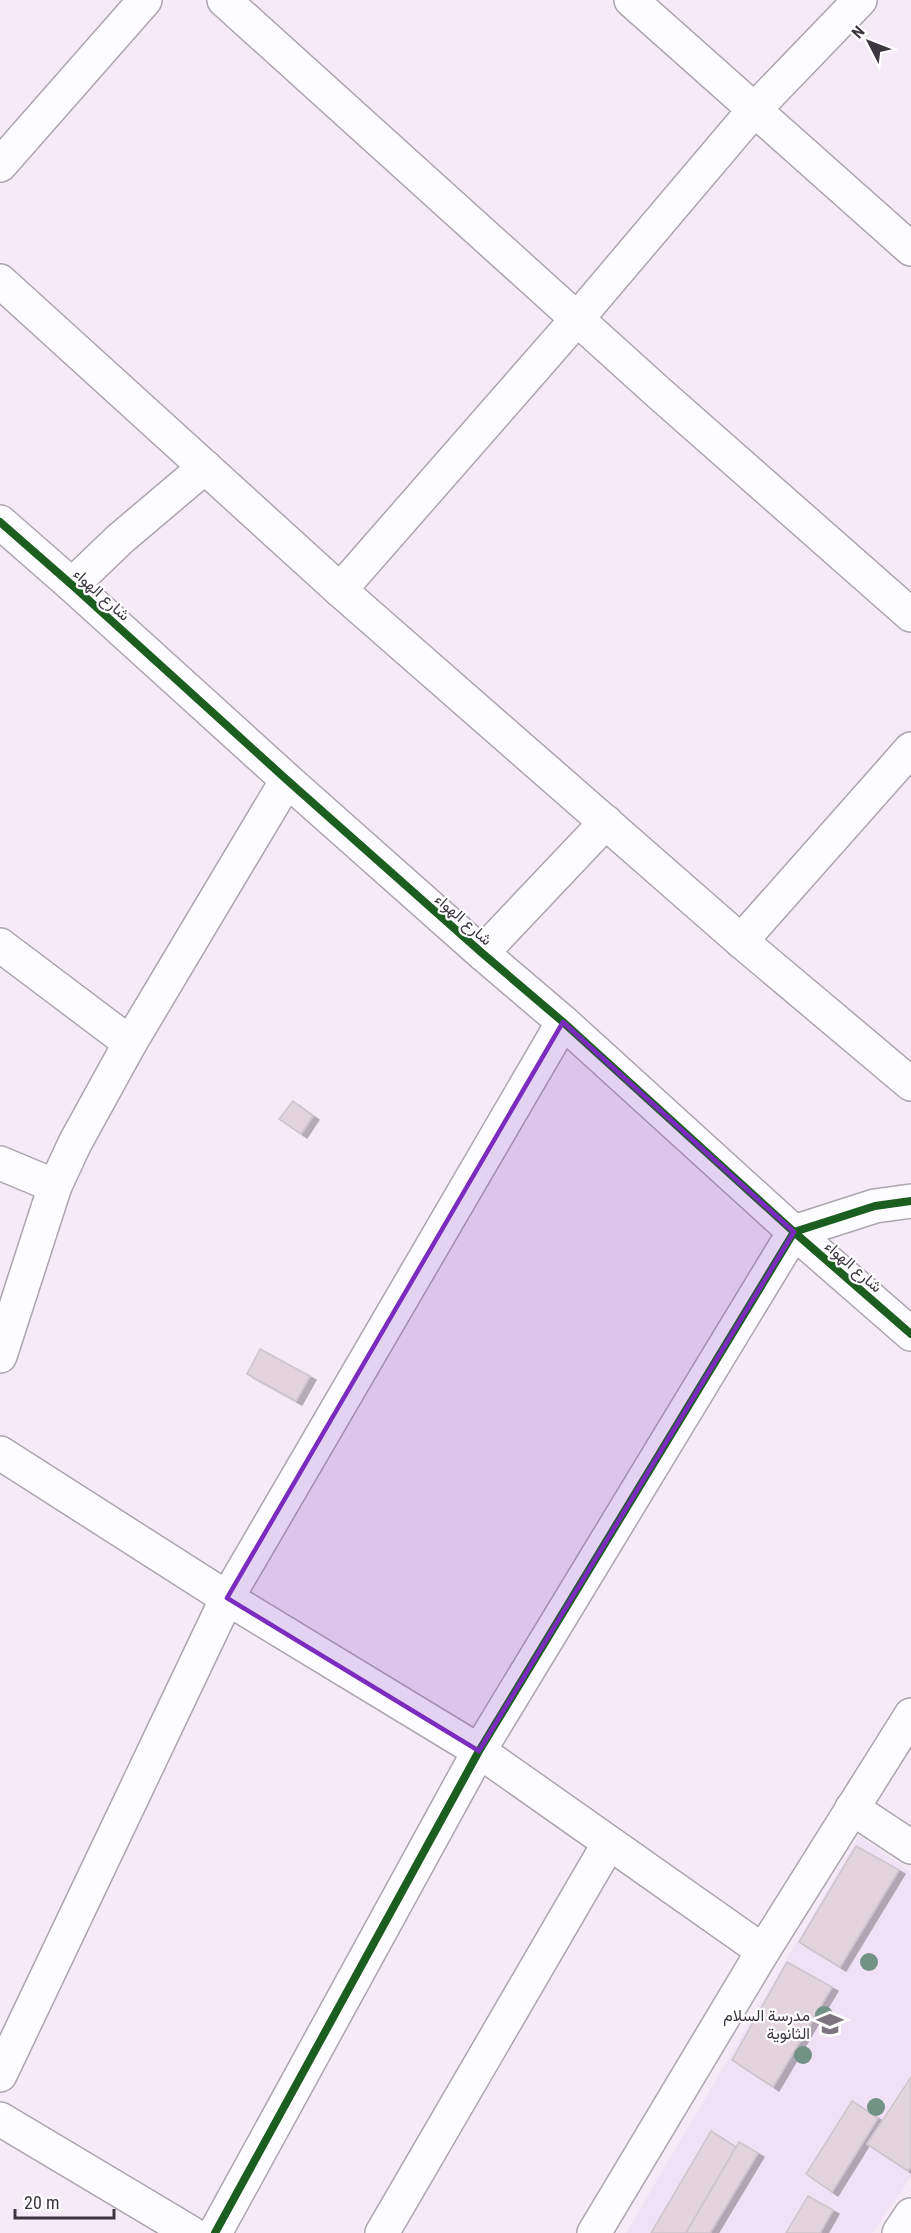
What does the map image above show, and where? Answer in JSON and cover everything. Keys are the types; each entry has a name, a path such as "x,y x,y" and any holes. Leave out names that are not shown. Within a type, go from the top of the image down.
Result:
{"street":[{"path":"0,165 145,0"},
{"path":"224,0 911,615"},
{"path":"631,0 911,249"},
{"path":"340,590 578,319 754,110 860,0"},
{"path":"0,281 340,590 741,941 911,1084"},
{"path":"72,585 120,539 205,467"},
{"name":"شارع الهواء","path":"0,522 911,1334"},
{"path":"741,941 911,749"},
{"path":"0,1356 55,1186 75,1143 130,1043 287,780"},
{"path":"482,953 606,822"},
{"path":"0,945 130,1043"},
{"path":"0,2075 228,1598 563,1022"},
{"path":"0,1163 55,1186"},
{"path":"215,2233 479,1751 794,1232 875,1206 911,1201"},
{"path":"0,1453 228,1598 479,1751 763,1951"},
{"path":"594,2233 763,1951 911,1715"},
{"path":"852,1808 911,1848"},
{"path":"382,2233 609,1843"},
{"path":"0,2119 191,2233"},
{"path":"899,2233 911,2215"}],"highlighted area":[{"path":"563,1022 794,1232 479,1751 227,1598"}],"shaded area":[{"name":"مدرسة السلام الثانوية","path":"859,1836 911,1872 911,2177 872,2233 626,2233"}],"building":[{"path":"293,1101 313,1116 301,1134 279,1119"},
{"path":"260,1349 310,1376 296,1401 247,1374"},
{"path":"856,1846 899,1870 840,1967 799,1942"},
{"path":"787,1962 832,1987 773,2087 732,2060"},
{"path":"911,2077 911,2167 908,2171 867,2144"},
{"path":"852,2101 878,2118 832,2192 806,2174"},
{"path":"711,2131 736,2147 686,2233 651,2233"},
{"path":"739,2142 758,2153 710,2233 686,2233"},
{"path":"808,2196 833,2210 820,2233 786,2233"}],"cycle path":[{"path":"0,522 911,1334"},
{"path":"215,2233 479,1751 794,1232 875,1206 911,1201"}],"place":[{"name":"مدرسة السلام الثانوية","path":"830,2024"}]}
